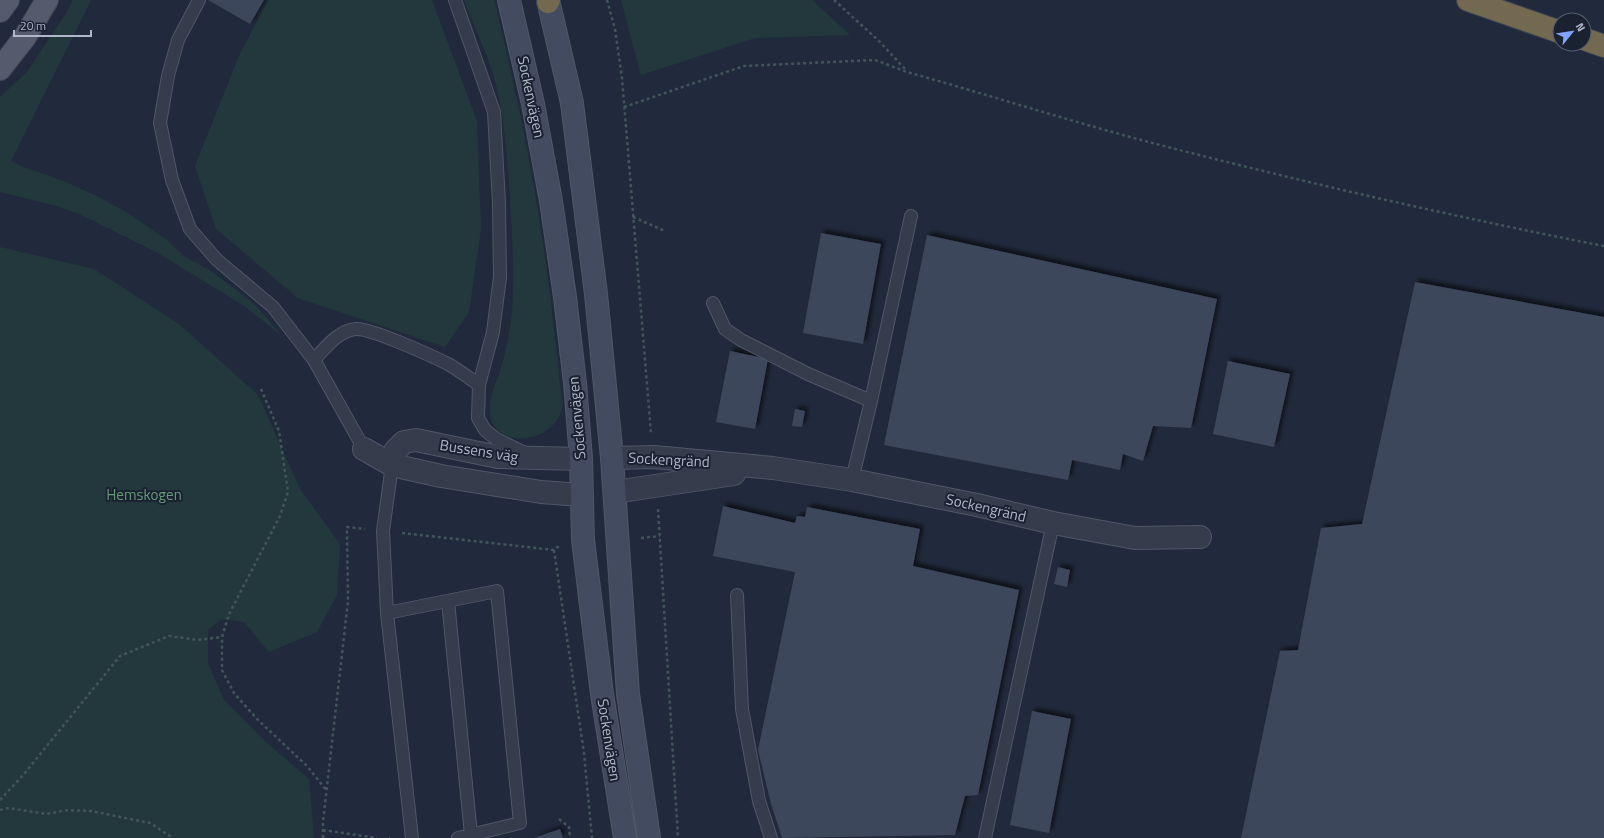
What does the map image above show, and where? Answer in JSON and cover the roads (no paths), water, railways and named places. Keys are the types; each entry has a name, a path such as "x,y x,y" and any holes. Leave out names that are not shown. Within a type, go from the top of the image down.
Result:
{"highway":[{"path":"1468,0 1552,29"},
{"path":"1592,42 1604,46"}],"main road":[{"path":"0,11 8,0"},
{"path":"0,69 25,37 47,0"},
{"name":"Sockenvägen","path":"509,0 533,104 551,201 574,375 581,459 583,540 602,694 625,838"},
{"name":"Sockenvägen","path":"548,1 572,103 596,294 612,458 628,694 649,838"},
{"path":"581,459 612,458"},
{"path":"582,495 614,492"}],"street":[{"name":"Bussens väg","path":"392,465 395,451 404,442 416,440 498,457 581,459"},
{"name":"Bussens väg","path":"364,449 392,465 489,484 541,492 582,495"},
{"name":"Sockengränd","path":"612,458 654,457 773,468 852,480 977,505 1053,523 1135,538 1200,537"},
{"name":"Sockengränd","path":"614,492 656,484 773,468"}],"lane":[{"path":"199,0 178,40 168,76 160,123 172,180 190,229 217,260 273,307 314,360 364,449"},
{"path":"456,0 494,112 500,204 500,277 493,332 479,385 478,418 486,430 496,439 537,459"},
{"path":"852,480 871,401 911,216"},
{"path":"713,304 725,329 741,340 808,374 871,401"},
{"path":"314,360 333,340 345,332 356,329 373,332 448,364 479,385"},
{"path":"392,465 383,531 387,613 412,838"},
{"path":"985,838 1053,523"},
{"path":"387,613 497,591 520,823 458,838"},
{"path":"737,595 742,710 759,801 771,838"},
{"path":"448,601 471,835"}],"park label":[{"name":"Hemskogen","path":"144,495"}]}
